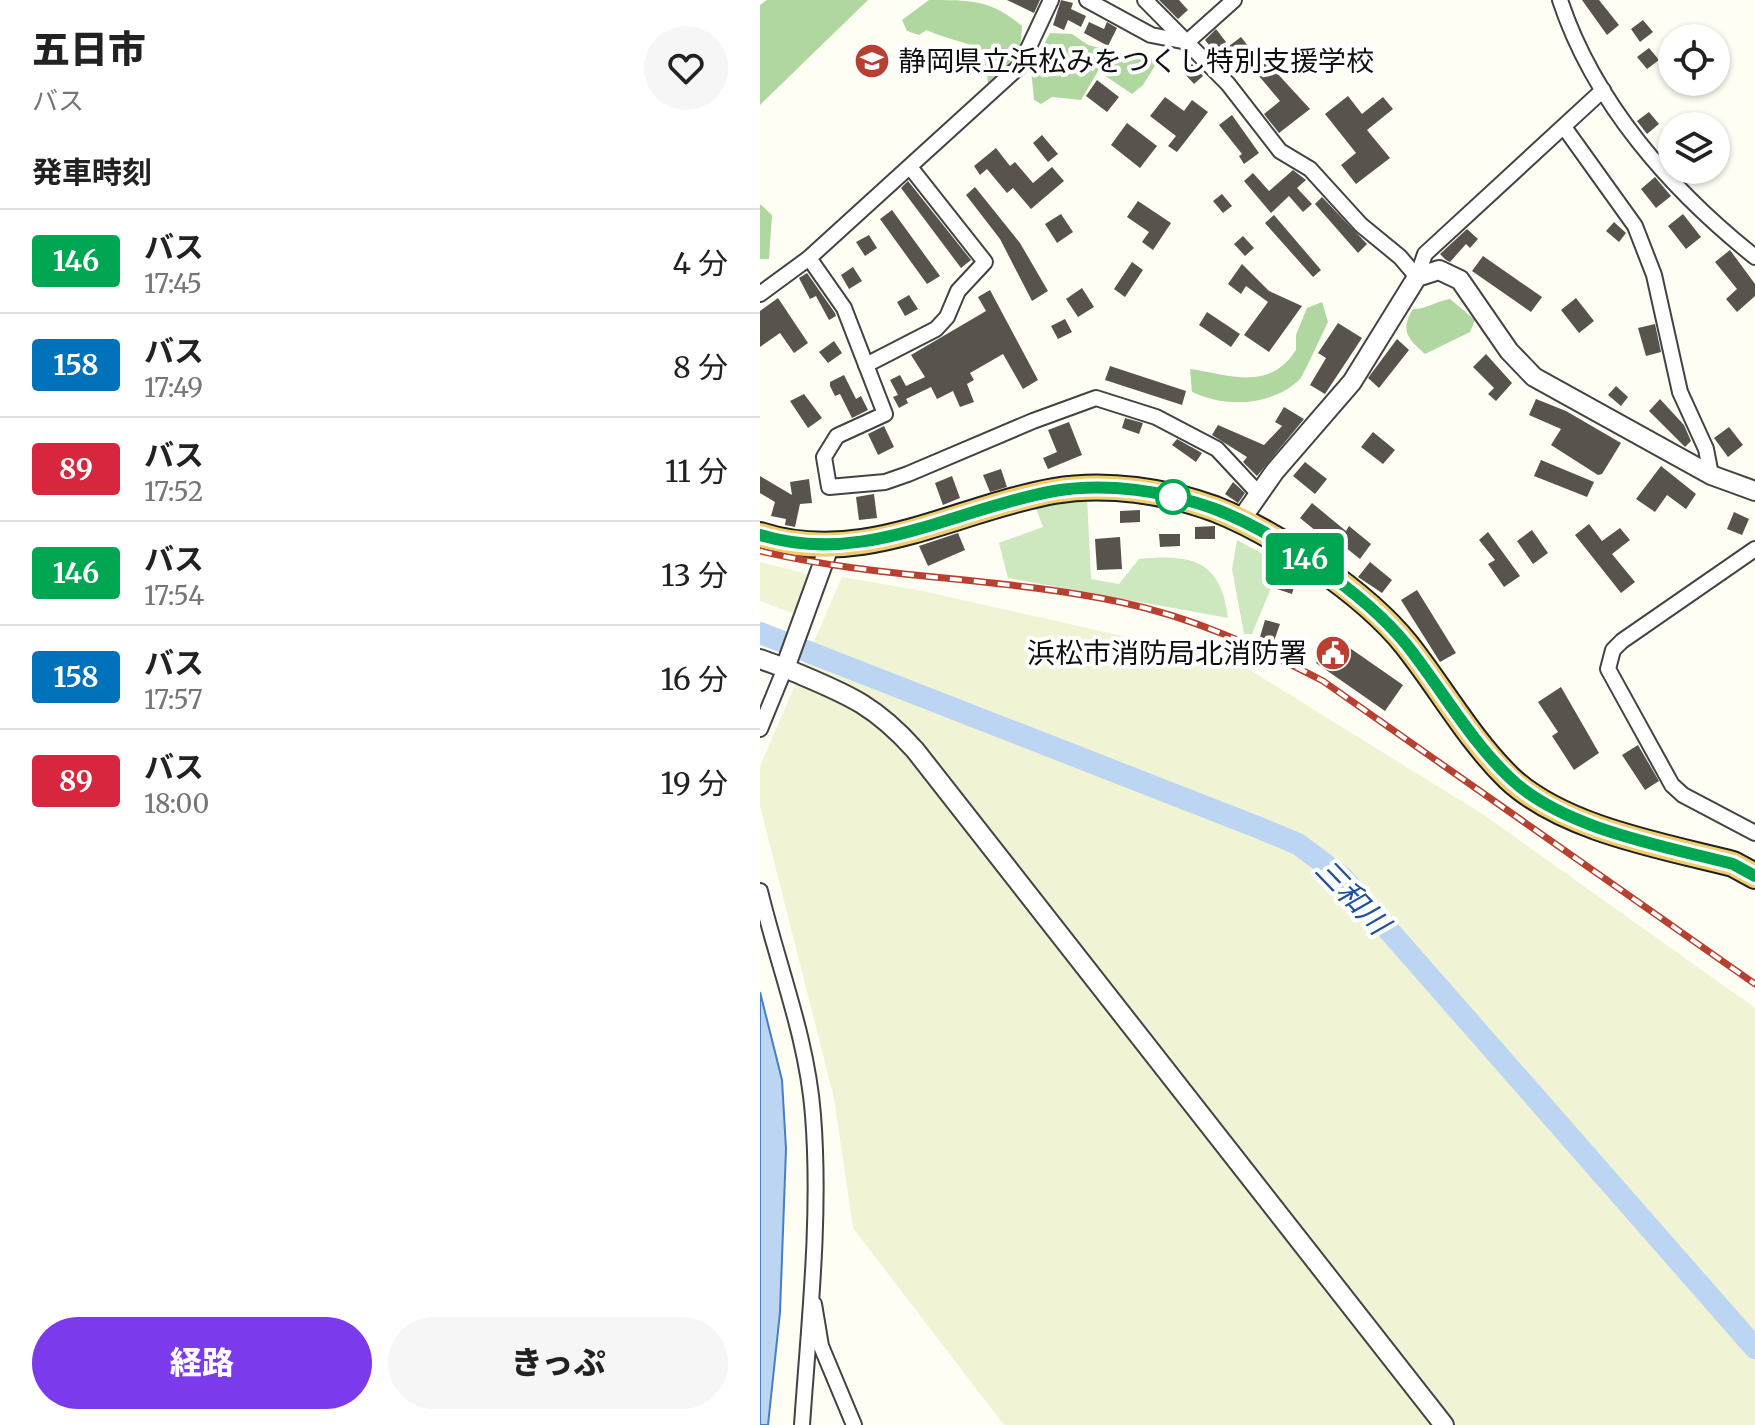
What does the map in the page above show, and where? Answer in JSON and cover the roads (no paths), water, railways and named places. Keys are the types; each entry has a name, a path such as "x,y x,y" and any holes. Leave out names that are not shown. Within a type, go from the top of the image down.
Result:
{"highway":[{"path":"760,535 782,542 829,547 877,541 1054,491 1087,488 1142,491 1191,501 1240,521 1345,585 1380,615 1510,779 1542,802 1578,819 1733,864 1755,876"}],"street":[{"path":"760,294 809,258 1020,66 1051,0"},
{"path":"1087,0 1151,35 1185,42"},
{"path":"1145,0 1228,84 1280,151 1310,169 1361,225 1400,257 1417,277"},
{"path":"1185,42 1234,0"},
{"path":"1560,0 1574,41 1603,90 1654,162 1755,257"},
{"path":"1240,521 1352,382 1417,277 1425,254 1603,90"},
{"path":"1564,127 1635,226 1654,275 1680,392 1706,449 1711,475"},
{"path":"866,365 936,329 947,317 958,291 985,262 910,167"},
{"path":"809,258 844,308 885,414 837,436 824,457 829,487 885,482 1096,398 1156,417 1217,449 1259,494"},
{"path":"1417,277 1439,270 1460,280 1509,351 1534,377 1711,475 1755,491"},
{"path":"760,729 829,547"},
{"path":"1755,549 1622,641 1613,650 1608,669 1672,785 1683,795 1755,833"},
{"path":"760,659 786,663 857,699 886,718 915,750 1444,1425"},
{"path":"760,891 794,1005 813,1116 810,1297 802,1425"},
{"path":"810,1297 817,1309 821,1346 854,1425"}],"water":[{"path":"760,992 782,1080 786,1149 780,1312 768,1425 760,1425"}],"waterway":[{"name":"三和川","path":"760,633 1298,844 1342,877 1755,1348"}],"railway":[{"path":"760,551 849,567 1030,587 1120,602 1173,616 1249,645 1323,681 1755,984"}],"place":[{"name":"静岡県立浜松みをつくし特別支援学校","path":"872,61"},
{"name":"浜松市消防局北消防署","path":"1333,653"}]}
